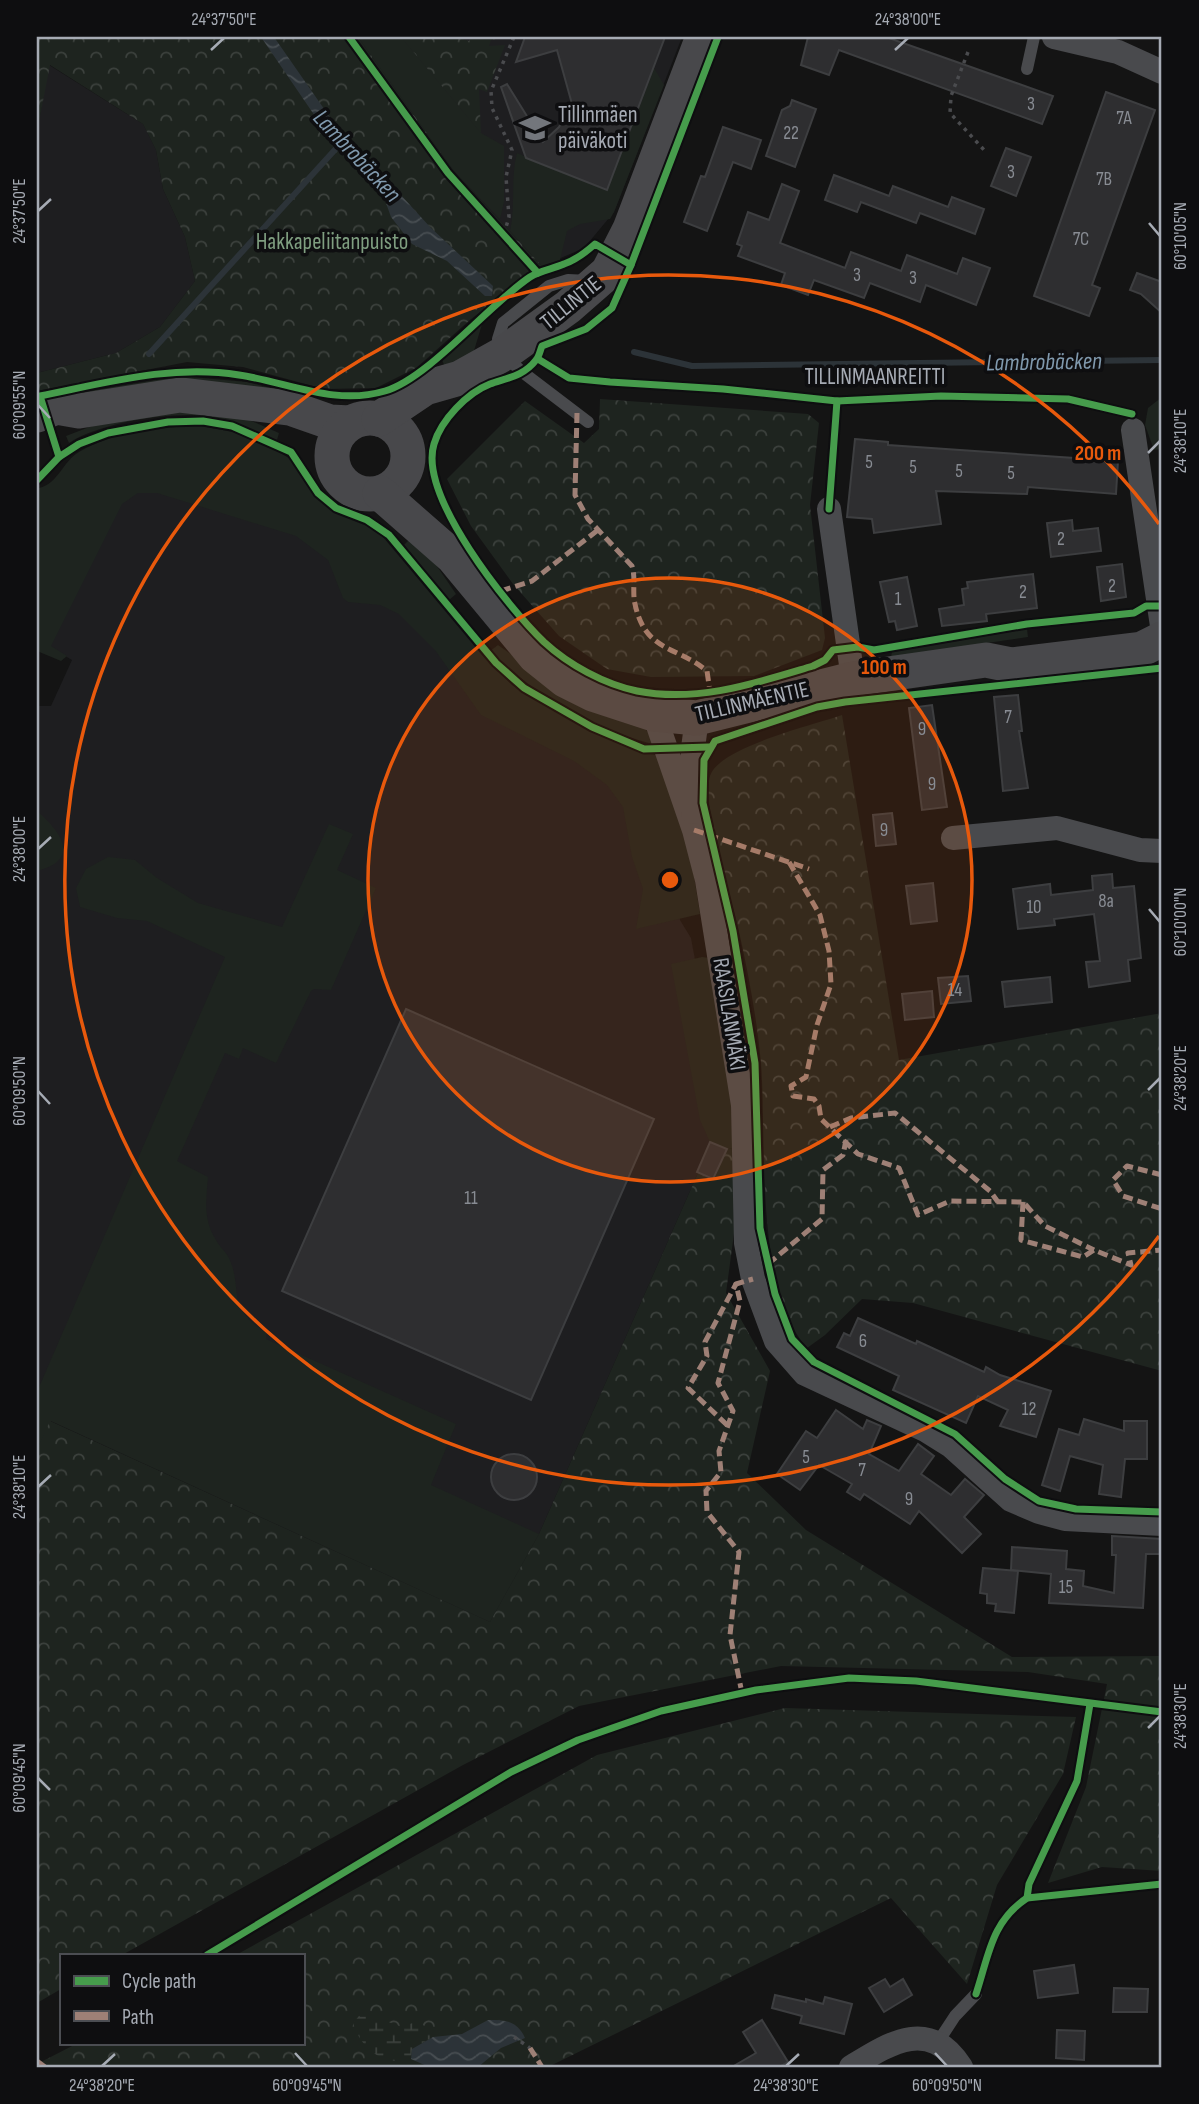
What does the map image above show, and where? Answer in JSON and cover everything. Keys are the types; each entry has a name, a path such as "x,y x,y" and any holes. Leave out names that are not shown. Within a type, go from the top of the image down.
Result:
{"street":[{"name":"TILLINTIE","path":"365,421 425,388 460,378 503,354 597,283 617,257 630,229 703,37"},
{"path":"1054,37 1118,52 1162,72"},
{"name":"TILLINTIE","path":"406,455 412,429 460,378"},
{"path":"37,415 56,407 79,411 180,395 290,408 330,422 365,421 396,428 406,455 396,484 380,493 361,493 344,484 332,458 315,441 286,427 255,405"},
{"path":"37,433 63,430 79,411"},
{"path":"332,458 336,438 365,421"},
{"path":"1133,429 1162,626"},
{"name":"TILLINMÄENTIE","path":"406,455 442,527 453,557"},
{"name":"TILLINMÄENTIE","path":"380,493 453,557 518,638 565,680 604,699 653,714 697,718 853,678 986,660 1007,645 1138,630 1162,638"},
{"path":"829,509 853,678"},
{"name":"RAASILANMÄKI","path":"653,714 694,830 709,894 743,1105 746,1243 753,1279 776,1341 805,1374 943,1441 998,1490 1022,1505 1065,1519 1162,1524"},
{"name":"RAASILANMÄKI","path":"694,830 693,748 697,718"},
{"path":"953,838 1057,828 1140,850 1162,851"},
{"path":"851,2067 891,2043 915,2038 938,2042 952,2053 961,2067"}],"lane":[{"path":"1027,69 1034,37"},
{"path":"503,354 588,422"},
{"path":"938,2042 954,2016 976,1994"}],"path":[{"path":"504,234 509,217 506,177 512,150 492,108 491,91 514,37"},
{"path":"968,52 951,96 950,113 985,151"},
{"path":"494,223 513,244"},
{"path":"514,2037 530,2048"}],"shaded area":[{"name":"Tillinmäen päiväkoti","path":"358,37 682,37 614,212 584,248 542,266 454,171"},
{"path":"49,65 143,124 156,150 163,189 185,237 195,281 160,327 116,353 37,373 37,132"},
{"path":"105,456 261,489 504,695 646,770 680,920 691,938 730,1148 713,1179 698,1173 539,1534 490,1622 51,1421 37,1449 37,706 51,706 72,660 37,639"}],"green space":[{"name":"Hakkapeliitanpuisto","path":"37,37 358,37 454,171 542,266 471,319 416,368 376,388 324,389 243,367 187,362 37,391 37,373 116,353 160,327 195,281 185,237 163,189 156,150 143,124 50,65 37,132"},
{"path":"358,37 401,37 481,133 504,146 504,202 500,219 454,171"},
{"path":"401,37 457,37 469,41 471,37 506,37 491,40 489,46 505,45 487,92 479,89 481,133"},
{"path":"636,37 664,85 614,212 610,219 580,224 567,231 560,260 542,266 510,231 517,153 607,190 651,77 631,40"},
{"path":"483,321 473,354 446,369 442,360"},
{"path":"181,376 247,382 293,394 57,396"},
{"path":"1162,397 1162,449 1154,450 1145,425 1148,408"},
{"path":"600,399 808,414 819,423 810,505 825,638 822,650 754,676 651,677 607,669 559,636 513,584 471,526 447,479 525,401 584,443 599,429"},
{"path":"167,408 240,416 279,433 277,440 220,419 178,415 118,424 69,443 66,436 110,419"},
{"path":"196,425 233,432 292,460 325,504 378,531 482,655 512,685 594,733 645,753 663,756 691,857 700,914 636,929 643,889 632,857 623,807 607,785 574,761 481,715 435,650 399,614 380,605 348,602 343,598 328,560 296,536 157,493 138,493 122,504 51,646 67,656 61,661 37,651 39,488 51,482 73,456 106,439 136,432"},
{"path":"415,534 456,594 449,600 404,545"},
{"path":"1027,629 1028,637 891,657 892,652"},
{"path":"498,645 528,666 644,727 657,745 589,721 546,697 490,651"},
{"path":"842,715 899,1060 1162,1013 1162,1371 913,1303 862,1299 825,1335 807,1348 790,1322 778,1289 766,1212 763,1095 755,1012 738,927 713,828 708,789 710,776 717,765 730,756 769,738"},
{"path":"37,811 58,834 63,851 53,865 40,870 37,869"},
{"path":"329,824 353,834 337,870 376,888 331,990 311,991 276,1063 243,1048 239,1059 225,1053 177,1161 208,1177 206,1210 209,1225 229,1258 240,1305 253,1323 266,1333 266,1339 456,1424 431,1485 539,1534 490,1622 51,1421 37,1449 37,1392 225,957 147,921 117,918 80,907 76,888 86,869 108,857 135,860 157,878 198,903 282,927"},
{"path":"702,957 710,958 739,1148 727,1149 710,1142 700,1120 671,964"},
{"path":"739,1148 739,1196 726,1293 770,1371 747,1473 806,1530 1012,1657 1162,1656 1162,1871 1102,1867 1048,1883 1086,1787 1107,1684 1028,1672 781,1666 579,1706 463,1765 124,1954 60,1954 60,1990 37,2003 37,1449 50,1421 490,1622 539,1534 698,1173 713,1179 727,1149"},
{"path":"785,1708 1076,1717 1063,1774 997,1885 967,1984 891,1898 548,2067 37,2067 37,2064 76,2044 304,2044 304,1954 238,1954 597,1755"},
{"path":"369,2015 402,2027 415,2022 450,2036 433,2037 412,2049 411,2059 401,2061 383,2058 362,2041 353,2023 359,2016"}],"water":[{"path":"261,37 274,37 329,116 430,227 493,286 492,296 485,296 447,261 412,244 391,217 381,189 319,122"},
{"path":"488,2020 510,2022 525,2038 501,2048 478,2067 429,2067 411,2059 412,2049 433,2037 462,2034"}],"building":[{"path":"525,37 665,37 607,190 526,158 501,87 507,84 543,142 559,127 572,104 557,50 516,62"},
{"path":"808,37 886,37 1053,96 1042,124 839,50 829,75 801,65"},
{"path":"1106,92 1155,110 1092,285 1100,288 1089,316 1034,296"},
{"path":"792,100 816,109 795,167 766,156 782,110 790,106"},
{"path":"723,127 761,140 751,169 733,162 707,231 684,222 701,176 705,177"},
{"path":"1006,148 1031,157 1016,196 991,186"},
{"path":"834,175 889,196 893,186 948,207 952,197 984,209 975,234 920,213 916,223 861,202 857,212 825,200"},
{"path":"782,184 799,191 780,243 845,268 851,252 901,271 907,255 957,274 963,258 990,268 976,305 926,285 920,302 870,283 864,298 814,280 808,295 781,285 785,273 738,256 742,246 737,244 748,212 769,220"},
{"path":"1137,273 1162,282 1162,313 1141,294 1130,290"},
{"path":"855,439 888,442 888,445 1118,461 1116,494 1028,487 1027,494 936,491 941,524 874,533 872,519 847,517"},
{"path":"1072,520 1073,531 1098,528 1101,551 1051,557 1047,523"},
{"path":"1122,564 1126,597 1101,601 1097,567"},
{"path":"1033,574 1037,608 986,614 987,621 942,626 939,609 964,605 962,589 968,588 967,582"},
{"path":"907,577 917,626 897,630 895,621 889,622 880,582"},
{"path":"1018,695 1022,731 1019,731 1028,788 1003,791 994,697"},
{"path":"932,705 947,807 922,810 909,708"},
{"path":"892,813 896,844 876,846 873,815"},
{"path":"1112,874 1113,888 1134,886 1141,958 1128,960 1130,981 1089,987 1086,962 1100,961 1094,914 1054,919 1055,925 1018,929 1013,889 1050,884 1051,895 1093,890 1092,876"},
{"path":"933,883 937,921 911,924 906,886"},
{"path":"968,976 971,1001 941,1004 938,978"},
{"path":"1050,977 1052,1002 1005,1007 1002,982"},
{"path":"932,991 934,1017 905,1020 902,994"},
{"path":"406,1009 654,1119 531,1400 282,1291"},
{"path":"710,1142 727,1149 713,1179 697,1172"},
{"path":"858,1318 916,1344 917,1341 984,1372 986,1367 1000,1375 1051,1391 1036,1437 1000,1426 1008,1410 978,1396 966,1423 893,1390 899,1376 837,1347 844,1333 850,1336"},
{"path":"836,1410 863,1429 867,1420 881,1426 869,1454 899,1471 918,1444 934,1456 921,1474 951,1495 965,1479 984,1495 964,1517 981,1534 962,1553 919,1511 910,1524 864,1494 860,1500 847,1492 852,1484 819,1465 800,1490 777,1474 806,1431 817,1438"},
{"path":"1084,1419 1124,1431 1124,1421 1147,1421 1147,1459 1125,1459 1121,1497 1099,1494 1103,1465 1070,1456 1060,1491 1042,1485 1059,1429 1079,1435"},
{"path":"514,1454 523,1455 530,1461 536,1468 536,1486 530,1493 523,1499 514,1500 505,1499 498,1493 492,1486 491,1477 492,1468 498,1461 505,1455"},
{"path":"1112,1536 1162,1539 1162,1554 1146,1554 1143,1608 1049,1603 1051,1574 1011,1570 1012,1547 1067,1551 1066,1569 1084,1571 1083,1586 1114,1593 1116,1555 1112,1555"},
{"path":"983,1568 1018,1571 1014,1613 995,1611 996,1604 987,1603 987,1594 980,1593"},
{"path":"1074,1965 1078,1993 1038,1998 1034,1971"},
{"path":"885,1979 890,1987 903,1979 912,1995 884,2012 869,1988"},
{"path":"1114,1988 1148,1989 1147,2012 1113,2012"},
{"path":"775,1995 823,2004 825,1997 852,2004 844,2034 800,2023 802,2016 772,2008"},
{"path":"762,2020 788,2062 779,2067 732,2067 756,2053 743,2032"},
{"path":"1057,2030 1085,2031 1084,2060 1056,2058"}],"waterway":[{"path":"149,354 342,142"},
{"name":"Lambrobäcken","path":"634,352 692,366 1162,360"}],"marked path":[{"path":"577,413 575,495 588,519 632,566 635,604 646,631 654,640 707,671 710,692"},
{"path":"501,591 532,581 598,530"},
{"path":"694,830 809,869"},
{"path":"789,862 820,915 829,951 831,984 817,1025 806,1077 791,1086 793,1096 814,1099 819,1106 821,1119 858,1154 899,1168 918,1215 950,1201 1023,1202 1045,1226 1094,1250"},
{"path":"830,1127 851,1118 895,1113 990,1191 998,1202"},
{"path":"768,1264 822,1219 823,1170 843,1155 846,1140"},
{"path":"1162,1175 1127,1166 1113,1180 1123,1196 1162,1209"},
{"path":"1023,1202 1021,1240 1083,1257 1094,1250 1131,1265 1128,1253 1162,1250"},
{"path":"742,1693 730,1635 739,1552 707,1512 706,1491 721,1472 719,1451 733,1411 718,1383 740,1301 736,1284 753,1279"},
{"path":"727,1425 688,1388 707,1356 705,1342 736,1284"},
{"path":"530,2048 542,2067"},
{"path":"37,2061 45,2067"}],"cycle path":[{"path":"349,37 448,173 538,273"},
{"path":"631,265 718,37"},
{"path":"59,457 40,396 139,376 189,372 239,375 348,396 385,391 420,372 530,277 573,260 595,244 631,265 612,308 586,329 542,346 537,359 526,370 481,388 464,401 437,435 433,466 439,492 452,520 489,578 528,626 576,666 612,684 637,691 682,695 704,693 748,685 813,666 825,660 833,650 858,647 874,650 1027,624 1134,613 1146,606 1162,606"},
{"name":"TILLINMAANREITTI","path":"538,359 569,378 610,382 723,389 837,401 941,396 1068,399 1132,414"},
{"name":"TILLINMAANREITTI","path":"829,509 837,401"},
{"path":"37,480 59,457 79,444 108,433 168,422 203,421 232,426 291,452 318,493 336,508 367,520 389,535 496,663 524,688 592,727 644,749 709,747"},
{"path":"1162,668 817,707 715,741 704,760 703,803 733,931 755,1063 760,1228 775,1294 792,1339 814,1362 955,1434 1005,1479 1039,1501 1076,1509 1162,1512"},
{"path":"209,1954 511,1772 578,1740 661,1711 756,1690 849,1678 916,1681 1162,1712"},
{"path":"1027,1898 1029,1884 1077,1781 1090,1704"},
{"path":"976,1994 998,1929 1015,1907 1027,1898 1162,1884"}],"place":[{"name":"Tillinmäen päiväkoti","path":"535,128"}]}
